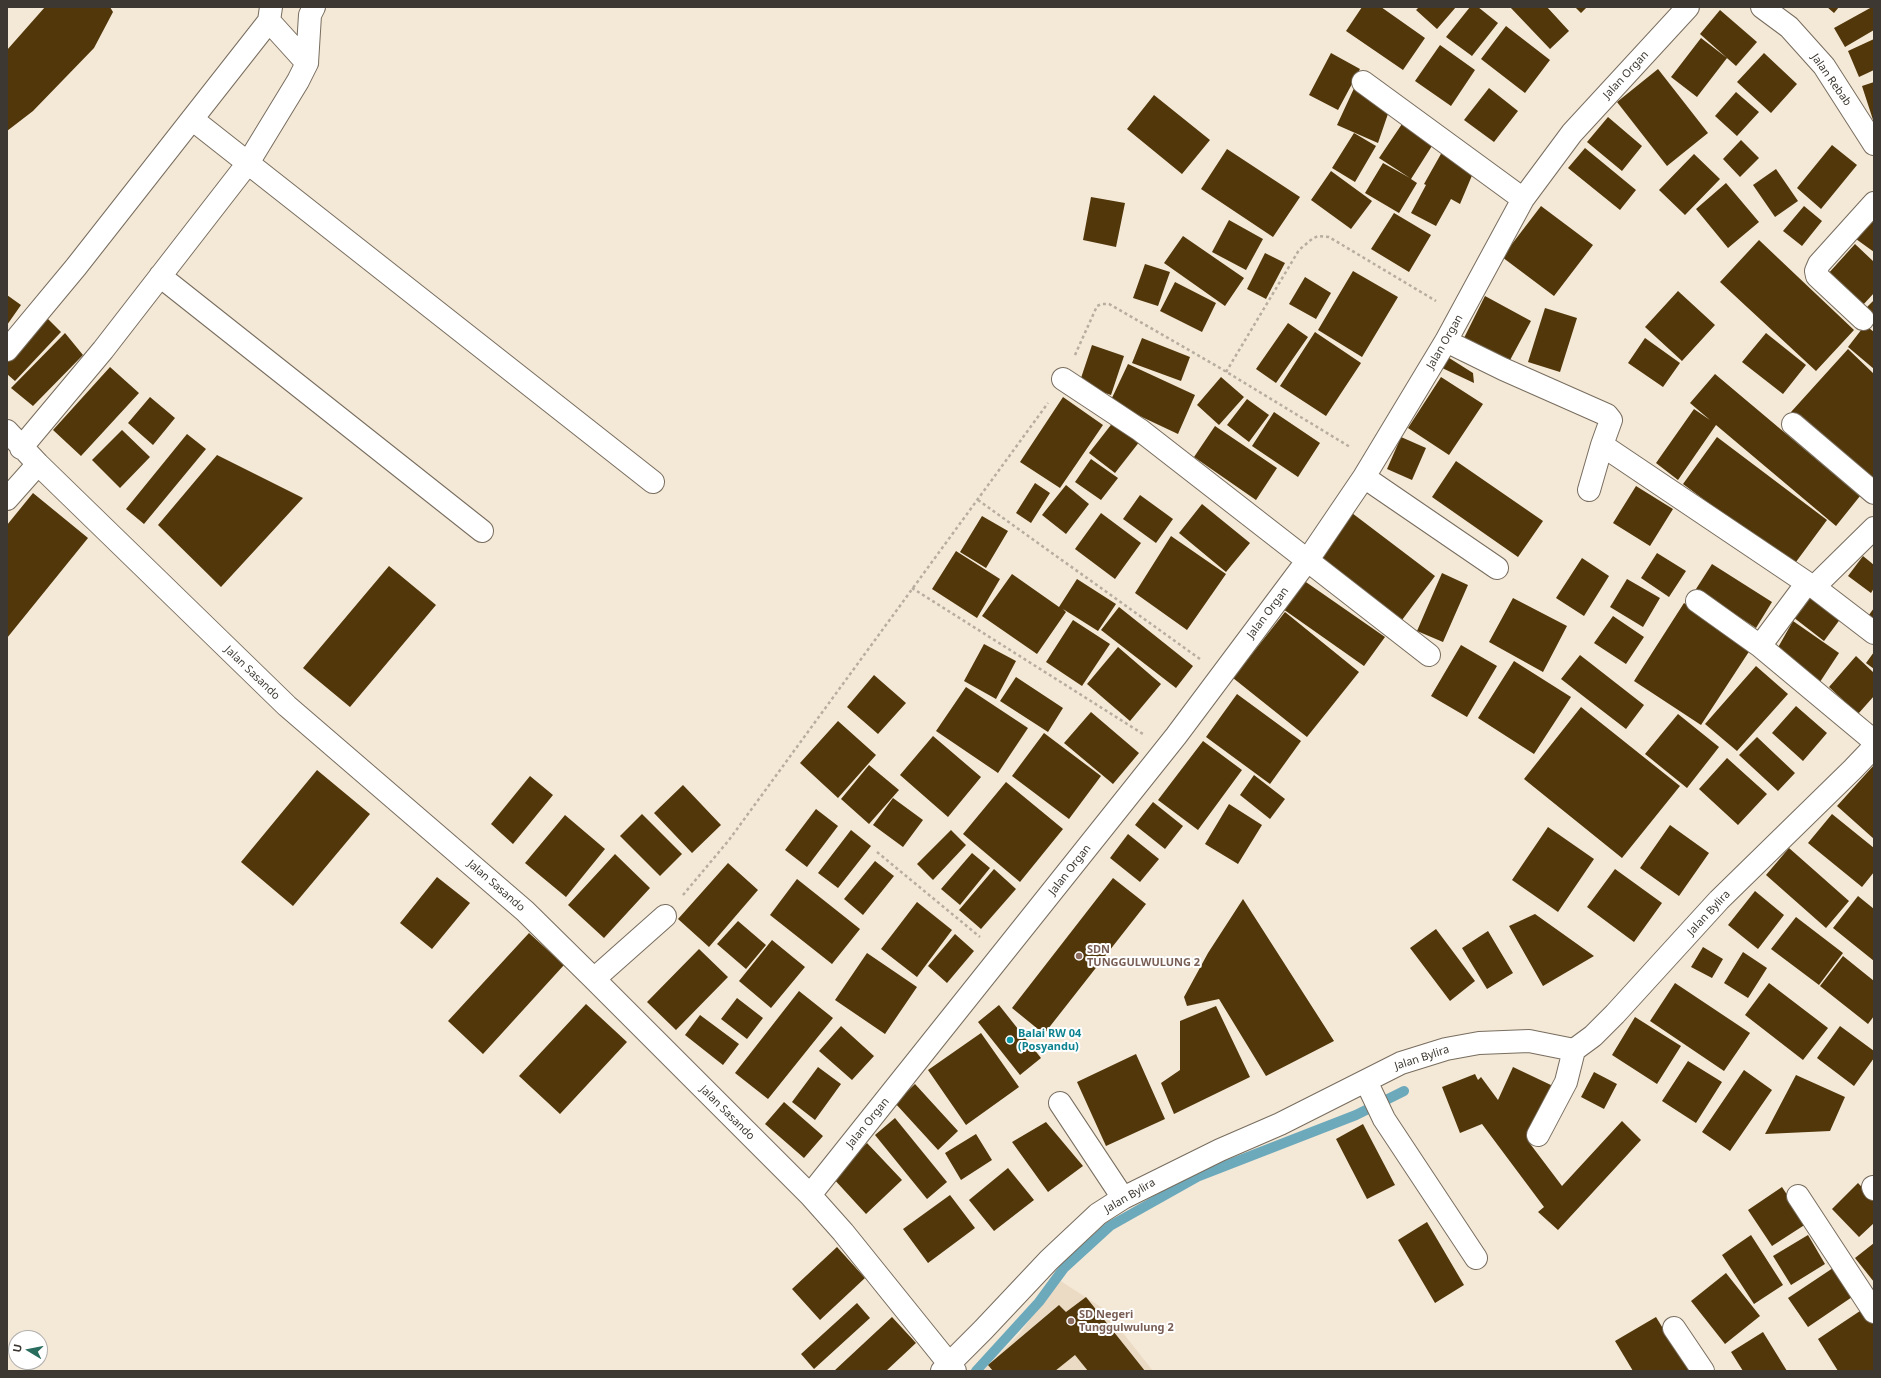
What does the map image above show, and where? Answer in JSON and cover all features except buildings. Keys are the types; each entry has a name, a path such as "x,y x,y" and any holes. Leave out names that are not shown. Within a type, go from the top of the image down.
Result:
{"street":[{"path":"22,448 103,350 248,163 307,63 310,15 314,7"},
{"name":"Jalan Rebab","path":"1762,7 1789,27 1824,66 1874,144"},
{"name":"Jalan Organ","path":"810,1195 1166,748 1307,561 1368,469 1446,341 1523,199 1572,133 1683,9"},
{"path":"7,350 76,267 192,119 270,14 307,63"},
{"path":"1363,82 1523,199"},
{"path":"192,119 652,482"},
{"path":"1863,319 1817,276 1816,271 1819,264 1874,203"},
{"path":"160,276 482,531"},
{"path":"1446,341 1503,369 1599,412 1611,420 1589,490"},
{"path":"1063,379 1140,430 1430,655"},
{"path":"1793,424 1874,493"},
{"name":"Jalan Sasando","path":"7,431 38,464 287,706 525,911 594,978 810,1195 848,1240 948,1369"},
{"path":"1602,445 1810,585 1874,633"},
{"path":"7,499 38,464"},
{"path":"1368,469 1497,568"},
{"path":"1760,646 1810,585 1874,528"},
{"path":"1697,601 1760,646 1874,741"},
{"name":"Jalan Bylira","path":"948,1369 1049,1260 1098,1214 1123,1198 1220,1150 1280,1124 1369,1089 1401,1063 1446,1049 1479,1043 1529,1041 1572,1055 1615,1014 1719,900 1853,770 1874,747"},
{"path":"594,978 665,916"},
{"path":"1538,1135 1566,1082 1572,1055"},
{"path":"1369,1089 1384,1119 1476,1258"},
{"path":"1060,1103 1123,1198"},
{"path":"1798,1196 1874,1312"},
{"path":"1674,1328 1704,1371"}],"path":[{"path":"1226,372 1299,250 1318,236 1329,237 1460,315"},
{"path":"665,916 729,840 912,588 1034,424 1063,379 1096,306 1109,304 1226,372 1368,469"},
{"path":"978,500 1222,675"},
{"path":"912,588 1166,748"},
{"path":"878,852 1002,955"}],"shaded area":[{"name":"SD Negeri Tunggulwulung 2","path":"1059,1280 1104,1309 1153,1371 983,1371 1020,1333"}],"waterway":[{"path":"976,1371 1039,1302 1064,1268 1110,1226 1199,1176 1356,1115 1404,1091"}],"place":[{"name":"SDN TUNGGULWULUNG 2","path":"1079,956"},
{"name":"Balai RW 04 (Posyandu)","path":"1010,1040"},
{"name":"SD Negeri Tunggulwulung 2","path":"1071,1321"}]}
